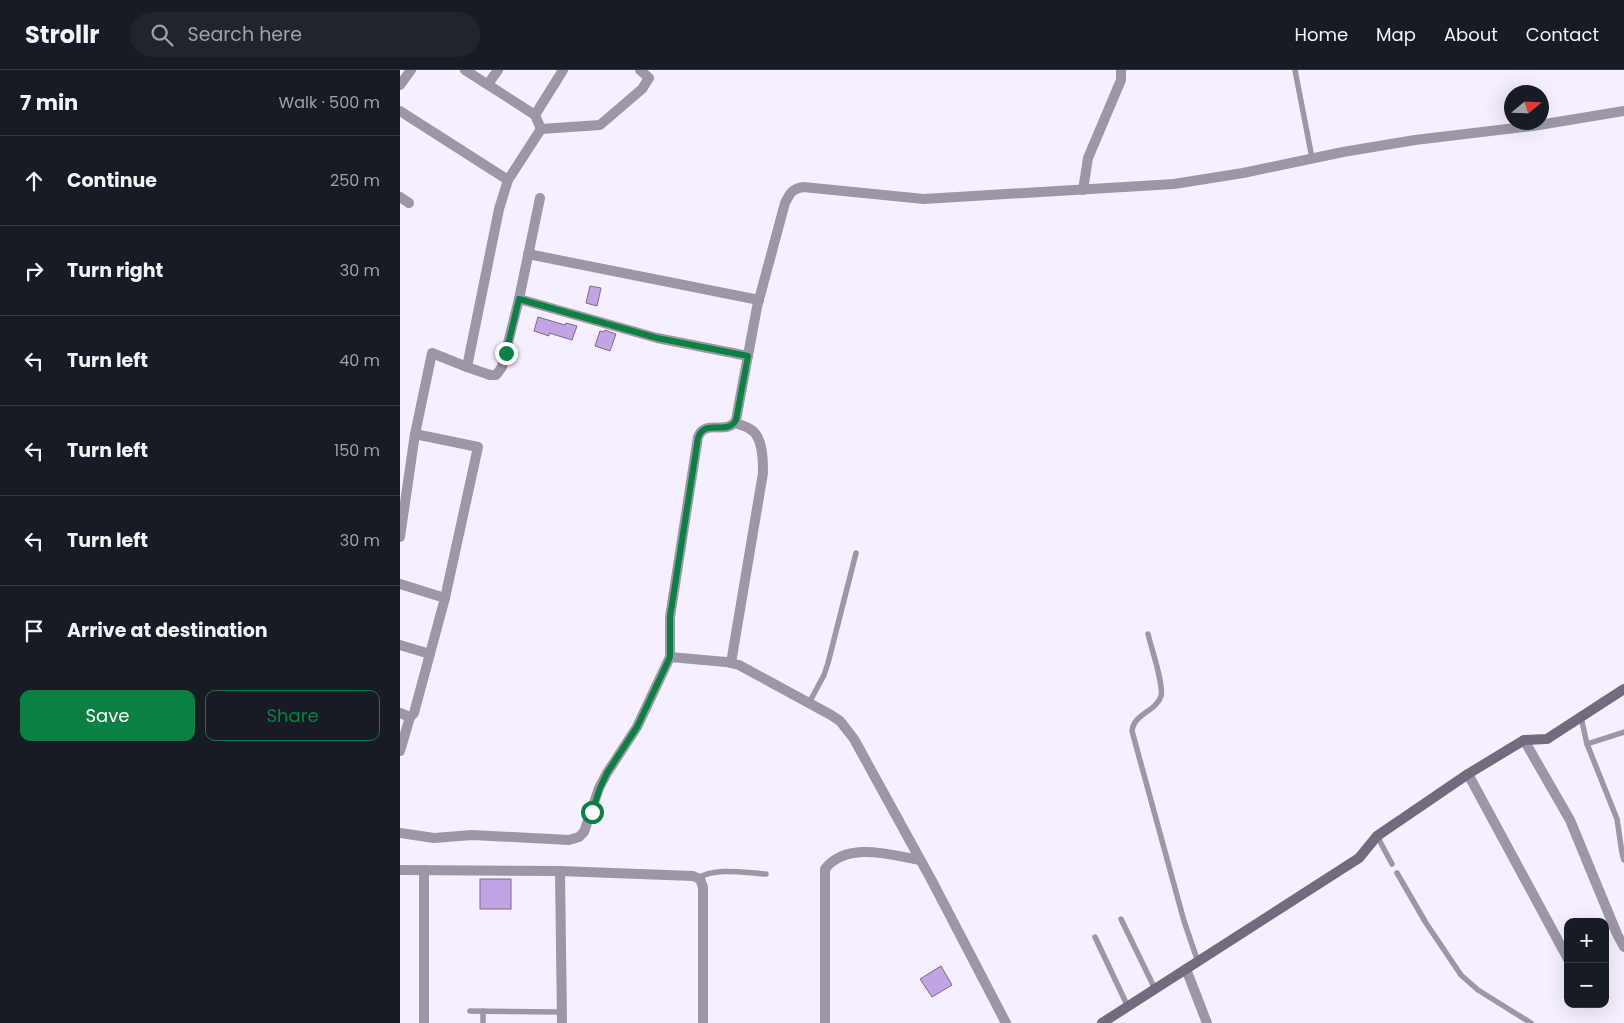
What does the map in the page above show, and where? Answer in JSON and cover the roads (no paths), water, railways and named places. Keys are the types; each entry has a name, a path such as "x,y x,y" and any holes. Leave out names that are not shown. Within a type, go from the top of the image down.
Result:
{"main road":[{"path":"1102,1023 1359,858 1377,836 1468,774 1524,740 1547,739 1624,690"}],"street":[{"path":"400,85 411,70"},
{"path":"465,70 535,115 541,129"},
{"path":"488,84 498,70"},
{"path":"535,115 563,70"},
{"path":"541,129 600,125 642,89 649,78 640,70"},
{"path":"1083,190 1088,158 1121,80 1121,70"},
{"path":"400,833 434,838 472,835 569,840 579,837 584,832 607,773 637,727 670,657 670,617 698,438 704,428 730,428 735,423 759,300 785,203 795,188 803,187 924,198 1174,184 1243,173 1312,158 1415,140 1533,126 1624,110"},
{"path":"400,111 508,180"},
{"path":"467,367 499,209 508,180 541,129"},
{"path":"400,197 409,203"},
{"path":"400,537 415,434 432,353 490,375 496,375 500,371 519,299 540,198"},
{"path":"528,254 759,300"},
{"path":"519,299 657,338 748,356"},
{"path":"732,663 763,473 762,453 755,433 750,428 735,423"},
{"path":"400,751 405,715 414,713 445,598 478,447 415,434"},
{"path":"400,584 445,598"},
{"path":"400,645 430,654"},
{"path":"670,657 732,663 751,671 840,721 846,728 920,860 1006,1023"},
{"path":"1524,740 1570,820 1624,947"},
{"path":"1468,774 1564,952"},
{"path":"825,1023 825,869 837,859 863,852 920,860"},
{"path":"400,870 560,871 693,876 700,879 703,887 703,1023"},
{"path":"424,870 424,1023"},
{"path":"560,871 562,1023"},
{"path":"1186,969 1206,1023"}],"lane":[{"path":"1295,70 1312,158"},
{"path":"809,703 824,675 828,663 856,553"},
{"path":"1148,634 1162,693 1157,704 1135,722 1132,731 1184,921 1198,962"},
{"path":"1581,717 1587,744 1622,829 1622,853 1624,860"},
{"path":"1587,744 1624,732"},
{"path":"1377,836 1392,864"},
{"path":"698,878 716,872 766,874"},
{"path":"1397,873 1426,923 1461,975 1478,990 1531,1023"},
{"path":"1121,919 1155,989"},
{"path":"1095,937 1128,1007"},
{"path":"470,1010 562,1012"},
{"path":"483,1011 483,1023"}]}
